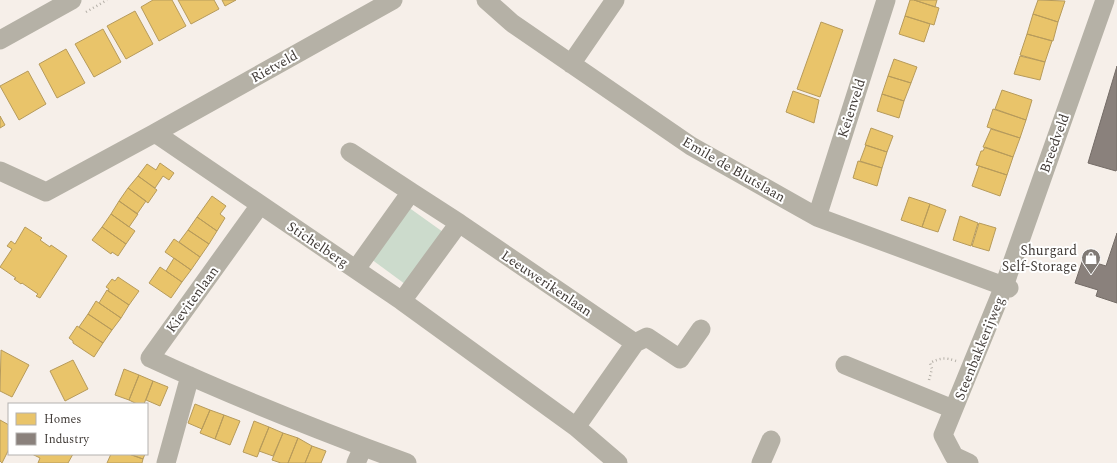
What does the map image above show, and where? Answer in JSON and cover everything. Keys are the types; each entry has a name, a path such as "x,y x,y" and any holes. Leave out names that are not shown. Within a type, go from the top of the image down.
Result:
{"street":[{"path":"0,40 72,0"},
{"name":"Rietveld","path":"155,132 393,0"},
{"name":"Emile de Blutslaan","path":"486,0 512,23 691,146 817,217 1006,287"},
{"path":"571,64 615,0"},
{"name":"Keienveld","path":"817,217 886,0"},
{"name":"Breedveld","path":"1006,287 1105,0"},
{"path":"0,171 46,192 155,132"},
{"name":"Stichelberg","path":"155,132 402,301 576,427 618,463"},
{"name":"Leeuwerikenlaan","path":"350,152 459,223 635,343"},
{"path":"356,269 411,192"},
{"name":"Kievitenlaan","path":"260,205 150,358 359,455 407,463"},
{"path":"402,301 459,223"},
{"name":"Steenbakkerijweg","path":"969,463 954,456 943,435 1006,287"},
{"path":"576,427 635,343 647,337 680,359 701,328"},
{"name":"Steenbakkerijweg","path":"845,365 953,409"},
{"path":"166,463 190,376"},
{"path":"761,463 771,440"}],"path":[{"path":"921,396 932,369 930,363 939,358 947,357 971,367"}],"green space":[{"path":"408,207 443,232 405,284 371,259"}],"building: Homes":[{"path":"153,0 172,0 186,26 159,41 141,7"},
{"path":"178,0 214,0 219,9 191,24"},
{"path":"222,0 236,0 225,6"},
{"path":"910,0 939,8 934,25 905,16"},
{"path":"914,0 937,0 935,7"},
{"path":"1038,0 1065,1 1058,22 1033,14"},
{"path":"135,11 153,44 126,59 107,26"},
{"path":"1033,14 1058,22 1053,41 1027,34"},
{"path":"905,16 930,24 924,42 899,34"},
{"path":"821,22 843,30 820,97 797,89"},
{"path":"103,29 121,62 94,77 75,44"},
{"path":"1027,34 1052,41 1045,62 1020,55"},
{"path":"66,49 85,83 57,98 39,64"},
{"path":"1020,56 1045,62 1040,80 1014,74"},
{"path":"894,59 917,67 911,83 888,76"},
{"path":"28,71 46,104 19,120 0,86"},
{"path":"888,76 911,83 904,101 882,94"},
{"path":"1002,90 1032,100 1026,120 995,109"},
{"path":"793,91 819,100 814,123 786,112"},
{"path":"882,94 904,101 899,118 877,111"},
{"path":"993,109 1026,120 1020,138 987,127"},
{"path":"0,116 5,125 0,128"},
{"path":"871,128 893,136 887,152 865,145"},
{"path":"991,129 1020,138 1013,157 983,147"},
{"path":"866,145 887,152 882,168 860,161"},
{"path":"985,147 1013,157 1007,175 976,165 981,151 983,151"},
{"path":"858,161 882,168 877,186 853,178"},
{"path":"160,163 174,173 169,180 163,176 155,188 138,176 147,164 156,170"},
{"path":"979,166 1007,175 1000,196 972,186"},
{"path":"138,176 157,190 148,203 128,188"},
{"path":"128,188 146,201 137,214 119,201"},
{"path":"212,196 226,206 220,214 225,218 217,231 197,217"},
{"path":"909,197 930,204 922,227 901,220"},
{"path":"119,201 138,214 129,227 111,214"},
{"path":"930,204 946,210 938,232 922,227"},
{"path":"111,214 135,231 126,244 102,227"},
{"path":"960,216 978,223 971,246 953,240"},
{"path":"197,217 217,231 209,244 188,230"},
{"path":"979,223 996,228 989,251 972,246"},
{"path":"25,227 42,238 40,240 50,247 51,245 67,256 40,298 36,296 38,294 22,283 21,284 14,279 16,278 0,267 12,249 7,246 11,241 15,244"},
{"path":"102,227 126,244 118,256 112,252 111,254 92,240"},
{"path":"188,230 209,244 200,257 179,242"},
{"path":"174,239 200,257 191,270 165,252"},
{"path":"174,258 191,270 182,282 166,271"},
{"path":"160,267 182,282 171,298 149,283"},
{"path":"118,277 139,291 129,305 108,291 109,289 106,287 112,279 115,281"},
{"path":"107,290 129,305 121,318 99,303"},
{"path":"96,301 121,318 112,330 88,314"},
{"path":"88,314 112,330 103,343 79,327"},
{"path":"77,326 103,343 94,357 73,343 73,341 69,338"},
{"path":"1,350 29,365 12,397 0,391"},
{"path":"73,360 88,389 65,401 50,371"},
{"path":"124,369 139,375 129,400 115,395"},
{"path":"139,375 153,381 144,403 135,403 129,400"},
{"path":"153,381 168,387 160,406 146,400"},
{"path":"195,404 210,410 202,429 188,423"},
{"path":"210,410 224,415 215,439 200,433"},
{"path":"224,415 240,421 230,445 215,439"},
{"path":"0,420 8,424 8,451 2,463 0,461"},
{"path":"254,421 269,427 257,457 243,452"},
{"path":"269,427 283,433 273,456 259,451"},
{"path":"283,433 298,438 288,463 281,463 272,460"},
{"path":"298,438 312,446 305,463 288,463"},
{"path":"312,446 326,451 321,463 305,463"},
{"path":"34,455 72,455 68,463 38,463 40,458"},
{"path":"111,455 132,455 143,459 142,463 107,463"},
{"path":"132,455 145,455 143,459"}],"building: Industry":[{"path":"1117,66 1117,169 1116,171 1088,163"},
{"path":"1117,233 1117,303 1096,296 1098,290 1075,283 1083,259 1106,266"}],"place":[{"name":"Shurgard Self-Storage","path":"1091,275"}]}
